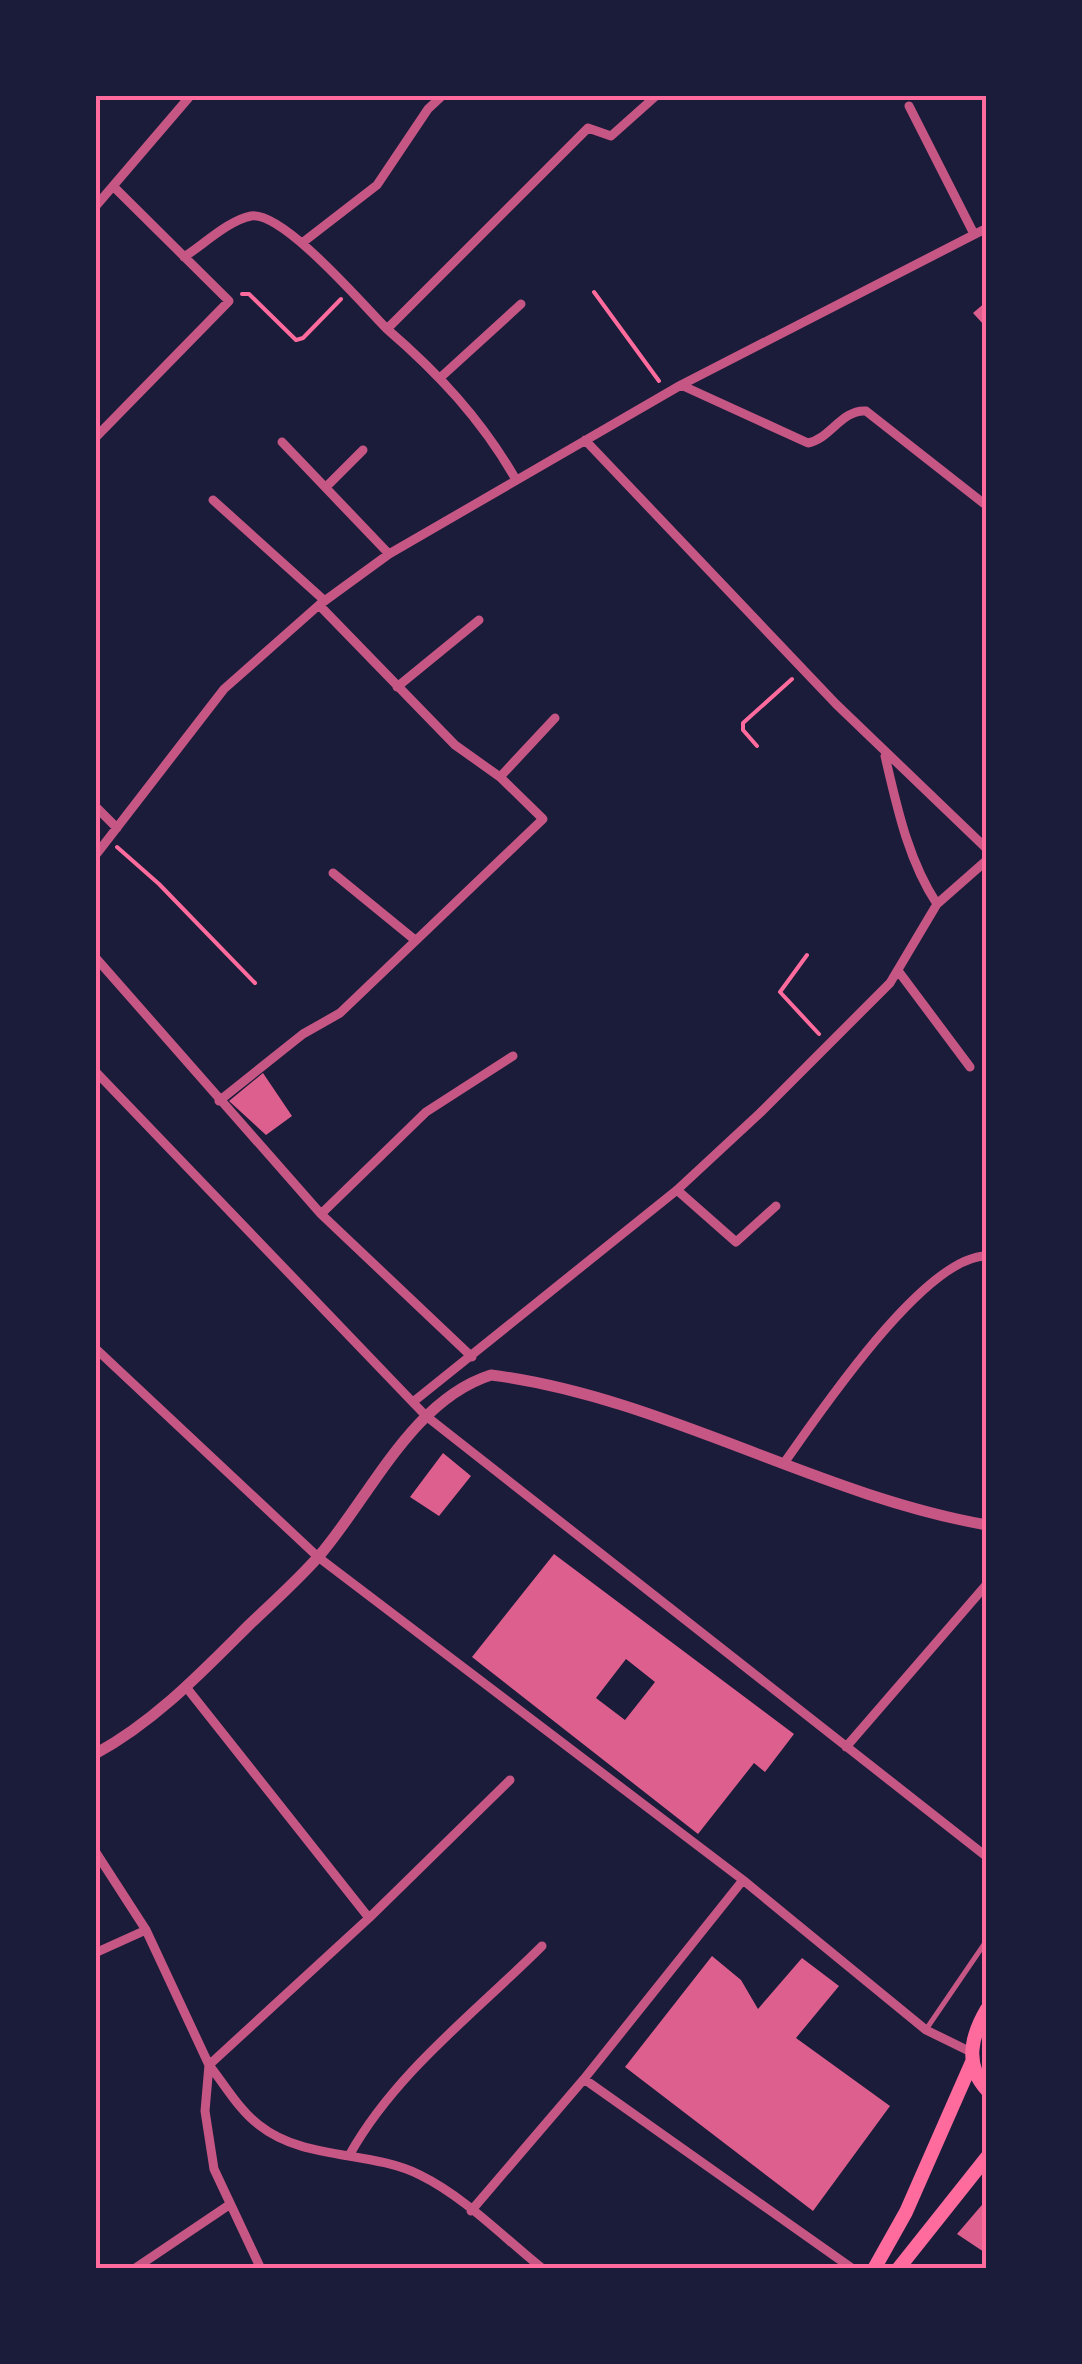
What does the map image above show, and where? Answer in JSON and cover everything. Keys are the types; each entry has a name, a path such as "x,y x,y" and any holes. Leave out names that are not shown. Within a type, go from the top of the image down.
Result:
{"main road":[{"path":"874,2269 906,2212 972,2057 987,2009"},
{"path":"972,2057 987,2090"},
{"path":"898,2269 987,2157"}],"street":[{"path":"95,207 116,188 191,95"},
{"path":"302,243 386,175 428,109 442,95"},
{"path":"387,328 588,128 610,136 657,95"},
{"path":"908,106 973,232"},
{"path":"95,438 229,301 116,188"},
{"path":"184,257 253,215 302,243 441,377 492,438 515,478"},
{"path":"95,856 224,689 322,603 389,554 681,385 987,228"},
{"path":"441,377 521,304"},
{"path":"681,385 808,443 817,442 854,411 866,411 987,506"},
{"path":"585,440 884,753 987,850"},
{"path":"282,442 389,554"},
{"path":"326,486 362,450"},
{"path":"213,500 322,603 396,687 543,819 340,1013 303,1034 219,1101"},
{"path":"396,687 478,620"},
{"path":"500,777 555,718"},
{"path":"884,753 904,832 937,904"},
{"path":"95,806 117,828"},
{"path":"413,1402 678,1190 899,972 937,904 987,860"},
{"path":"333,874 416,940"},
{"path":"95,958 321,1214 472,1357"},
{"path":"899,972 970,1067"},
{"path":"321,1214 426,1112 513,1056"},
{"path":"95,1071 426,1416 987,1857"},
{"path":"678,1190 736,1242 776,1206"},
{"path":"784,1462 897,1314 966,1260 987,1256"},
{"path":"95,1348 318,1557 742,1880 926,2030 972,2057"},
{"path":"95,1754 127,1736 186,1687 318,1557 426,1416 491,1374 587,1392 745,1453 784,1462 926,1514 987,1525"},
{"path":"846,1746 987,1584"},
{"path":"186,1687 370,1918"},
{"path":"260,2269 230,2205 207,2137 210,2065 370,1918 510,1780"},
{"path":"95,1851 146,1930 210,2065 259,2126 313,2150 350,2154 416,2173 543,2269"},
{"path":"471,2211 584,2079 742,1880"},
{"path":"95,1953 146,1930"},
{"path":"350,2154 371,2118 409,2075 542,1946"},
{"path":"584,2079 852,2269"},
{"path":"134,2269 230,2205"}],"lane":[{"path":"926,2030 987,1940"}],"path":[{"path":"229,301 248,294 296,340 304,338 348,291"},
{"path":"594,292 668,393"},
{"path":"758,746 743,730 743,723 803,669"},
{"path":"109,841 159,884 255,983"},
{"path":"806,955 780,992 829,1045"}],"building":[{"path":"987,301 987,323 984,325 973,313"},
{"path":"263,1073 292,1116 266,1135 229,1101"},
{"path":"443,1453 471,1476 439,1516 410,1497"},
{"path":"554,1554 794,1734 765,1772 754,1763 698,1834 472,1657","holes":["626,1659 655,1682 625,1720 596,1698"]},
{"path":"712,1956 741,1980 758,2009 802,1958 839,1986 796,2038 890,2106 813,2211 625,2067"},
{"path":"987,2199 987,2254 957,2234"}]}
